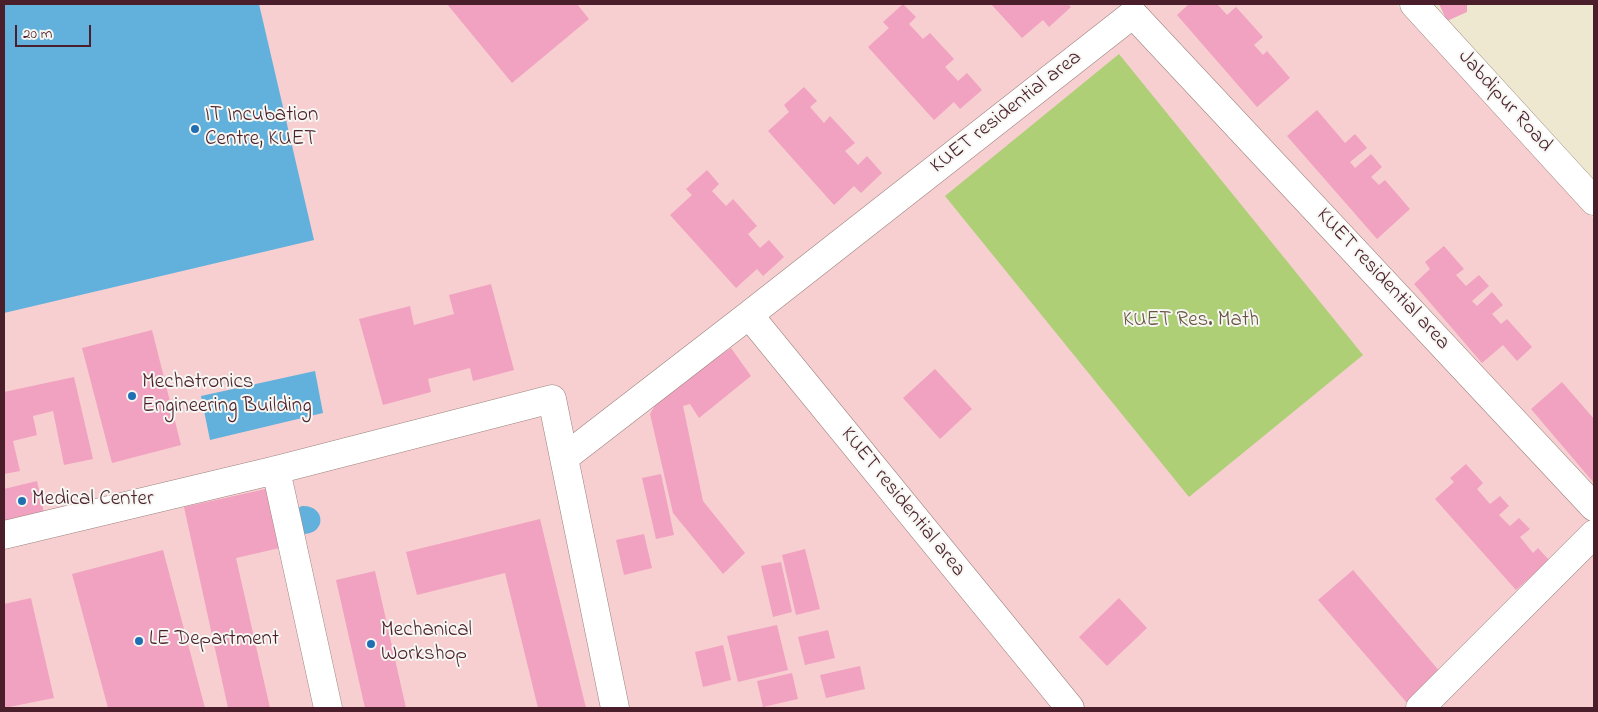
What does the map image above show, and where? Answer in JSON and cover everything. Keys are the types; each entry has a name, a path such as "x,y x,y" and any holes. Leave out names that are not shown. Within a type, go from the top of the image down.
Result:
{"street":[{"name":"Jabdipur Road","path":"1414,4 1594,201"},
{"name":"KUET residential area","path":"1070,708 749,315 1133,14 1594,507"},
{"path":"564,458 749,315"},
{"path":"4,536 276,470 552,399 616,708"},
{"path":"276,470 328,708"},
{"path":"1420,708 1594,534"}],"shaded area":[{"path":"4,4 1396,4 1594,219 1594,708 4,708"}],"green space":[{"name":"KUET Res. Math","path":"1119,54 1363,355 1189,497 945,196"}],"water":[{"name":"IT Incubation Centre, KUET","path":"4,4 259,4 314,240 4,313"},
{"path":"315,371 323,413 210,440 201,396"},
{"path":"302,506 316,510 321,520 320,525 311,533 303,534 298,508"}],"building":[{"path":"447,4 577,4 589,19 512,83"},
{"path":"903,4 916,17 909,24 923,39 930,33 954,59 945,67 958,81 967,73 982,90 960,109 954,102 934,120 868,47 889,28 883,22"},
{"path":"991,4 1068,4 1071,7 1049,27 1043,20 1022,38"},
{"path":"1189,4 1217,4 1227,15 1236,7 1263,37 1254,45 1263,55 1267,51 1290,78 1257,107 1177,15"},
{"path":"1439,4 1467,4 1467,12 1447,21"},
{"path":"804,87 817,101 810,107 824,123 830,116 855,143 845,151 858,165 867,156 882,173 861,193 854,186 834,205 768,131 789,112 784,105"},
{"path":"1317,110 1345,143 1355,134 1367,148 1350,162 1355,168 1371,154 1382,167 1371,177 1379,185 1385,180 1410,209 1377,239 1287,136"},
{"path":"707,170 719,184 712,191 726,206 733,199 757,226 748,234 760,248 769,240 784,257 763,276 757,269 736,288 670,215 692,195 686,189"},
{"path":"1444,246 1464,269 1456,275 1466,286 1479,275 1489,286 1472,301 1477,306 1492,292 1503,305 1492,314 1501,324 1507,319 1532,347 1517,361 1503,345 1482,363 1414,284 1430,269 1425,262"},
{"path":"491,284 514,370 473,381 470,368 428,379 431,392 383,405 359,319 410,306 414,325 454,314 449,295"},
{"name":"Mechatronics Engineering Building","path":"152,330 181,445 112,463 82,348"},
{"path":"731,348 751,376 699,418 690,404 683,406 703,501 745,553 723,574 673,513 650,414 661,395"},
{"path":"935,369 972,409 940,439 903,398"},
{"path":"74,377 93,459 64,465 53,411 33,416 37,435 13,441 20,471 4,474 4,392"},
{"path":"1562,382 1594,419 1594,483 1531,409"},
{"path":"1466,464 1483,483 1477,489 1490,504 1500,496 1509,506 1499,515 1510,526 1519,518 1530,529 1520,537 1533,553 1538,548 1559,571 1546,583 1536,572 1516,590 1435,499 1454,482 1450,478"},
{"path":"661,474 674,535 656,539 642,478"},
{"name":"Medical Center","path":"37,481 44,513 4,521 4,489"},
{"path":"270,488 284,547 236,558 270,708 228,708 184,507"},
{"path":"540,519 586,708 538,708 505,573 417,595 406,552"},
{"path":"644,534 652,568 624,575 616,540"},
{"path":"805,549 820,609 796,615 782,555"},
{"name":"LE Department","path":"163,550 205,708 108,708 72,574"},
{"path":"781,562 792,612 773,617 761,566"},
{"path":"1353,570 1441,673 1407,703 1318,600"},
{"name":"Mechanical Workshop","path":"375,571 406,708 365,708 336,580"},
{"path":"31,598 54,698 4,708 4,604"},
{"path":"1119,598 1147,628 1107,666 1079,637"},
{"path":"777,625 788,670 738,682 727,636"},
{"path":"828,630 835,658 805,665 798,637"},
{"path":"723,645 731,680 703,687 695,652"},
{"path":"860,666 865,689 826,698 820,675"},
{"path":"792,673 798,699 763,707 757,681"}],"place":[{"name":"IT Incubation Centre, KUET","path":"195,129"},
{"name":"Mechatronics Engineering Building","path":"132,396"},
{"name":"Medical Center","path":"22,501"},
{"name":"LE Department","path":"139,641"},
{"name":"Mechanical Workshop","path":"371,644"}]}
